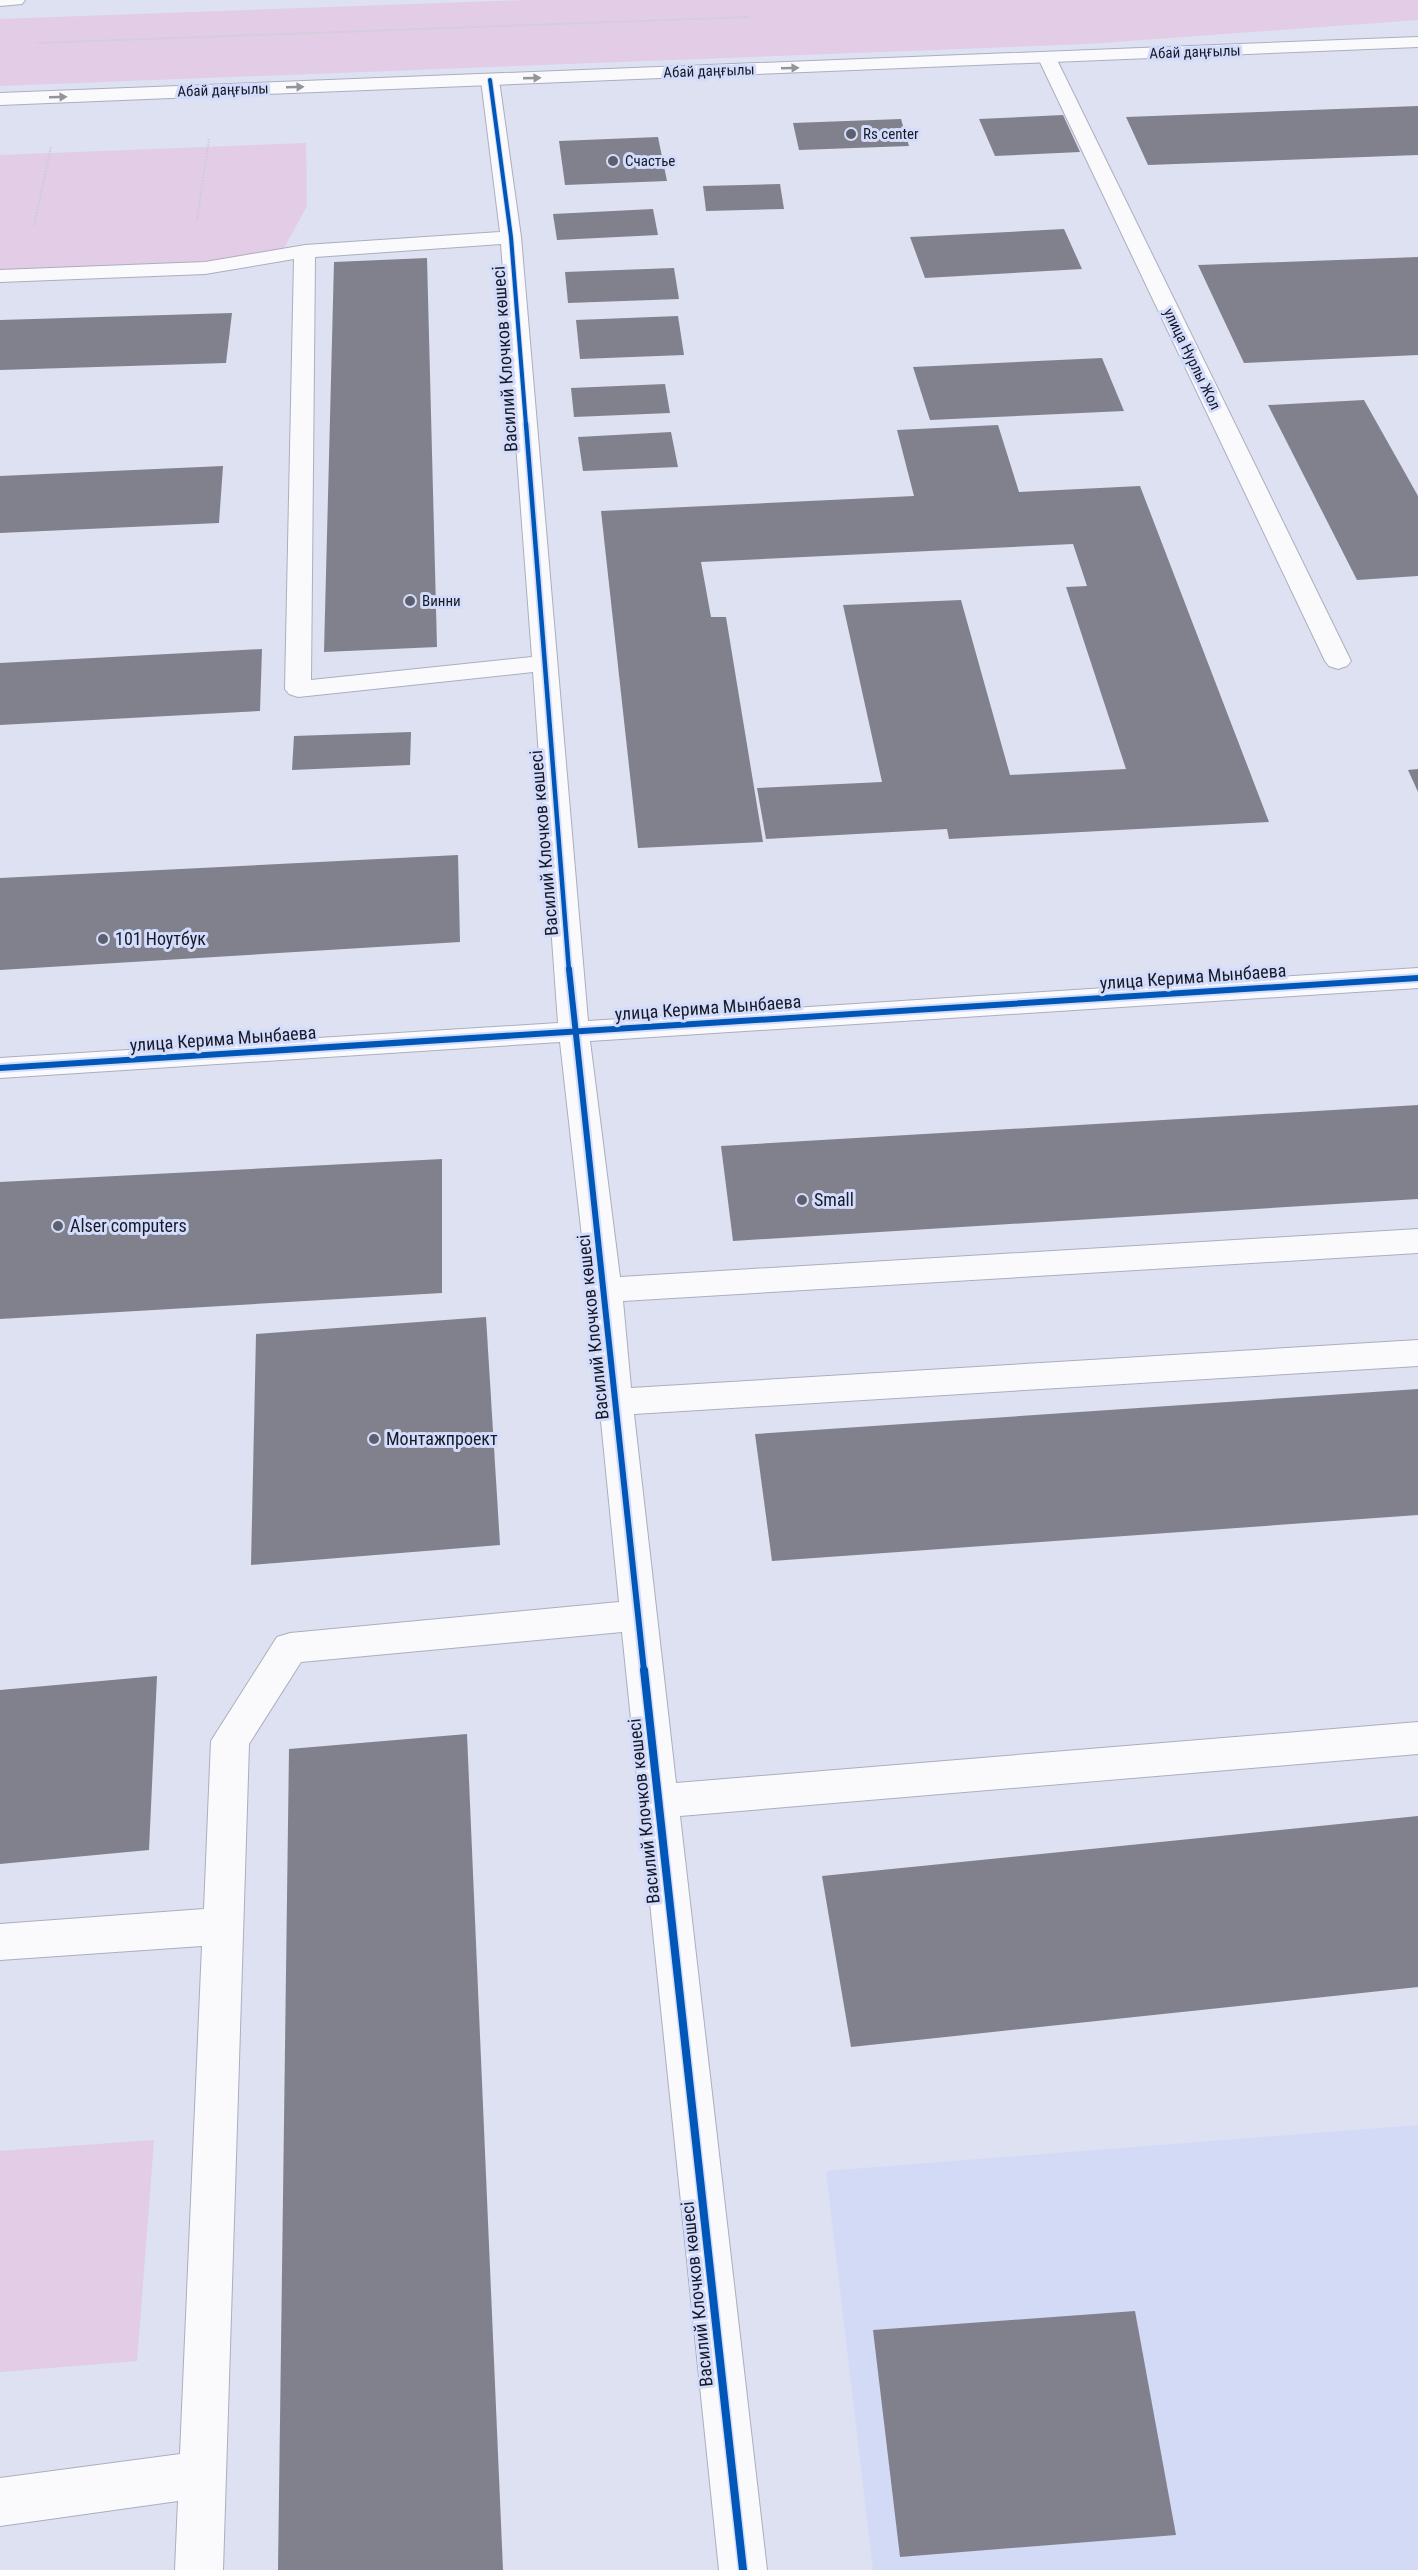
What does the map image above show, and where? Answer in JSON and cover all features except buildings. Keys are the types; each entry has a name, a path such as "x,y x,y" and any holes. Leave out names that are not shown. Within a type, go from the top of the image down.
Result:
{"street":[{"path":"0,1 16,0"},
{"name":"Абай даңғылы","path":"0,99 1418,42"},
{"name":"улица Нурлы Жол","path":"1047,58 1338,661"},
{"name":"Василий Клочков көшесі","path":"490,80 511,237 574,1031 605,1290 658,1801 743,2570"},
{"path":"0,276 205,268 305,251 511,237"},
{"path":"305,251 298,689 544,663"},
{"name":"улица Керима Мынбаева","path":"0,1068 1418,978"},
{"path":"605,1290 1418,1241"},
{"path":"615,1402 1418,1353"},
{"path":"199,2570 230,1741 290,1648 638,1614"},
{"path":"658,1801 1418,1738"},
{"path":"0,1942 224,1926"},
{"path":"0,2502 203,2474"}],"path":[{"path":"36,44 751,16"},
{"path":"196,222 209,137"},
{"path":"33,227 52,143"}],"shaded area":[{"path":"527,0 1418,0 1418,20 1087,44 0,86 0,19"},
{"path":"306,143 307,206 284,248 205,268 0,276 0,155"},
{"path":"1418,2125 1418,2570 873,2570 826,2171"},
{"path":"154,2140 137,2361 0,2372 0,2151"}],"cycle path":[{"path":"490,80 511,237 574,1031 605,1290 615,1402 743,2570"},
{"path":"0,1068 1418,978"}],"place":[{"name":"Rs center","path":"851,134"},
{"name":"Счастье","path":"613,161"},
{"name":"Винни","path":"410,601"},
{"name":"101 Ноутбук","path":"103,939"},
{"name":"Small","path":"802,1200"},
{"name":"Alser computers","path":"58,1226"},
{"name":"Монтажпроект","path":"374,1439"}]}
